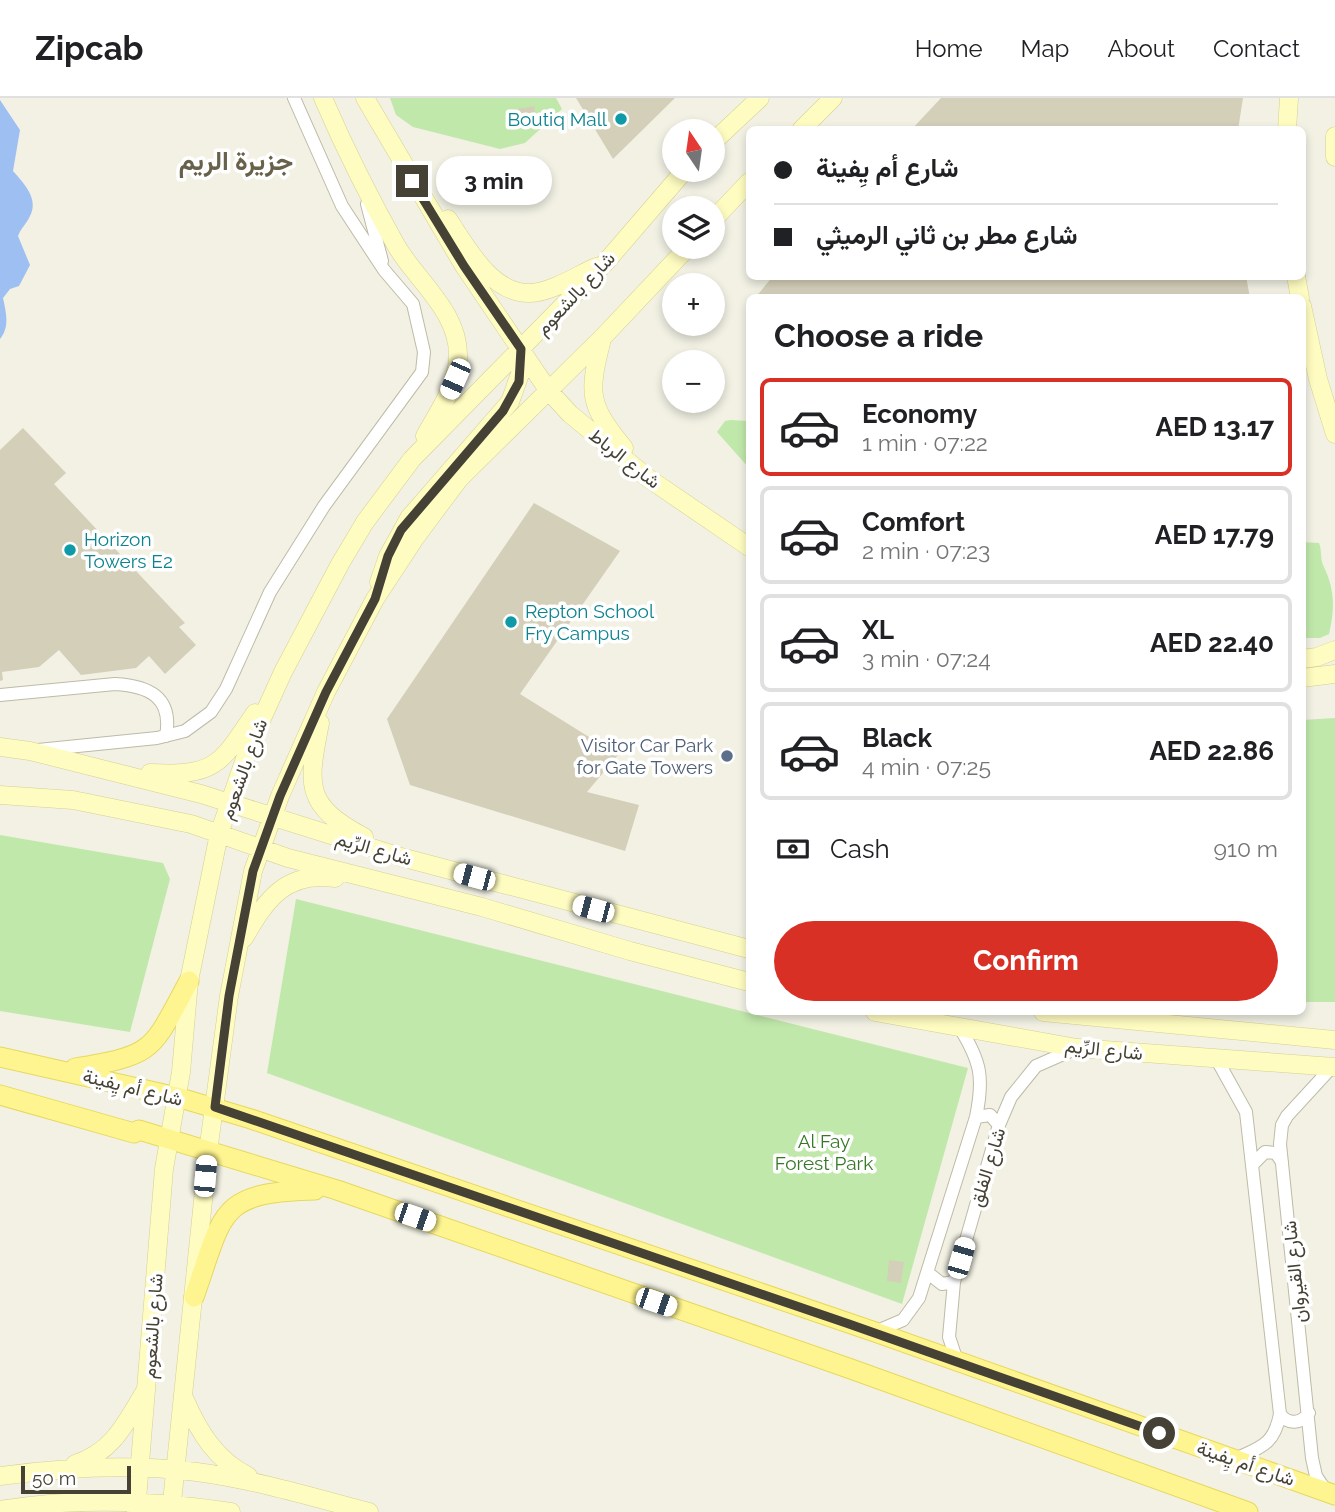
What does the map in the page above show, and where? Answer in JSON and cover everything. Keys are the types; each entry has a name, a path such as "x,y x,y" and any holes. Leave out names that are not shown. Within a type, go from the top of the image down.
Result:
{"main road":[{"path":"323,98 358,173 400,251 451,323 458,356 455,379 412,459"},
{"path":"365,98 380,124 467,247 496,282 530,293 564,282 605,263"},
{"path":"725,131 760,98"},
{"path":"805,126 833,98"},
{"path":"1287,126 1289,98"},
{"name":"شارع الرباط","path":"380,124 464,266 548,390 574,418 648,478 746,545"},
{"path":"1335,136 1335,157"},
{"name":"شارع بالشعوم","path":"137,1507 164,1169 177,1097 189,981 219,834 249,747 283,672 346,553 412,459 605,263 675,182"},
{"path":"725,207 746,185"},
{"name":"شارع بالشعوم","path":"172,1508 208,1152 237,951 260,848 272,817 326,692 375,599 415,538 459,479 603,337 677,259"},
{"path":"1306,324 1318,379 1335,434"},
{"path":"603,337 593,381 597,412 648,478"},
{"path":"375,599 388,556 409,518 510,402 521,371 521,349"},
{"path":"1306,658 1335,650"},
{"path":"108,771 183,775 207,770 222,760 283,672"},
{"path":"1306,678 1335,674"},
{"path":"326,692 311,769 317,798 338,824 401,857"},
{"name":"شارع الرِّيم","path":"0,747 30,751 231,803 401,857 746,948"},
{"name":"شارع الرِّيم","path":"0,796 73,800 185,823 260,848 394,886 482,907 630,951 746,981"},
{"path":"237,951 273,894 305,879 321,876 394,886"},
{"path":"63,1070 113,1062 141,1053 156,1041 189,981"},
{"name":"شارع الرِّيم","path":"890,1015 1077,1048 1333,1067"},
{"name":"شارع الرِّيم","path":"1074,1015 1335,1040"},
{"name":"شارع أم يِفينة","path":"0,1057 215,1107 875,1332 1331,1493"},
{"path":"0,1095 134,1133 139,1130 170,1138 337,1190 851,1369 1248,1512"},
{"path":"194,1297 226,1214 243,1200 273,1191 337,1190"},
{"path":"0,1476 78,1463 112,1443 127,1425 148,1385"},
{"path":"184,1396 208,1444 225,1462 267,1485"},
{"path":"58,1468 176,1469 267,1485 369,1512"},
{"path":"0,1510 79,1502 230,1512"}],"street":[{"path":"30,751 166,736 185,731 198,723 218,703 270,592 324,506 422,372 424,352 417,315 407,295 384,270 342,205 294,98"},
{"path":"358,173 384,270"},
{"path":"0,695 115,684 134,685 152,692 165,706 168,724 166,736"},
{"name":"شارع الفلق","path":"875,1332 908,1314 919,1298 976,1117 981,1092 981,1071 976,1054 960,1028"},
{"name":"شارع الفلق","path":"957,1362 949,1337 954,1282 999,1125 1011,1097 1037,1066 1077,1048"},
{"name":"شارع القيروان","path":"1216,1058 1247,1112 1280,1414"},
{"name":"شارع القيروان","path":"1331,1493 1316,1476 1312,1458 1280,1144 1282,1125 1287,1116 1333,1067"},
{"path":"976,1117 990,1115 999,1125"},
{"path":"1254,1163 1260,1154 1270,1152 1280,1157 1282,1162"},
{"path":"928,1273 942,1284 954,1282"},
{"path":"1280,1414 1283,1419 1294,1423 1301,1421 1309,1413"},
{"path":"1235,1460 1267,1444 1277,1429 1280,1414"}],"green space":[{"path":"390,98 556,98 562,109 525,143 500,149 413,127 396,115"},
{"path":"725,421 746,421 746,465 717,432"},
{"path":"1306,542 1319,543 1332,591 1333,607 1329,634 1320,638 1306,638"},
{"path":"1335,718 1335,1002 1306,1002 1306,720"},
{"path":"0,835 163,863 170,879 130,1032 0,1011"},
{"name":"Al Fay Forest Park","path":"296,899 746,1012 746,1015 757,1015 968,1068 902,1304 267,1073"}],"water":[{"path":"0,100 20,130 13,171 29,192 33,203 30,216 18,236 30,265 19,286 10,289 3,298 6,324 0,339"}],"building":[{"name":"Boutiq Mall","path":"576,98 675,98 613,159"},
{"path":"941,98 1243,98 1239,126 915,126"},
{"path":"534,106 535,112 507,116 506,111"},
{"path":"770,280 1247,280 1249,294 758,294"},
{"path":"23,428 66,473 54,484 185,623 179,627 196,645 165,674 149,656 136,668 81,675 59,650 39,667 2,672 3,680 0,681 0,450"},
{"name":"Repton School Fry Campus","path":"534,503 620,551 520,694 618,755 587,792 639,805 625,851 410,785 387,719"},
{"path":"889,1260 904,1262 901,1283 887,1281"}],"place":[{"name":"Boutiq Mall","path":"621,119"},
{"name":"Horizon Towers E2","path":"70,550"},
{"name":"Repton School Fry Campus","path":"511,622"},
{"name":"Visitor Car Park for Gate Towers","path":"727,756"}],"district":[{"name":"جزيرة الريم","path":"236,161"}],"route":[{"path":"412,181 464,266 521,349 519,382 503,411 401,530 382,570 375,599 326,692 280,796 253,871 229,996 215,1107 1159,1433"}]}
